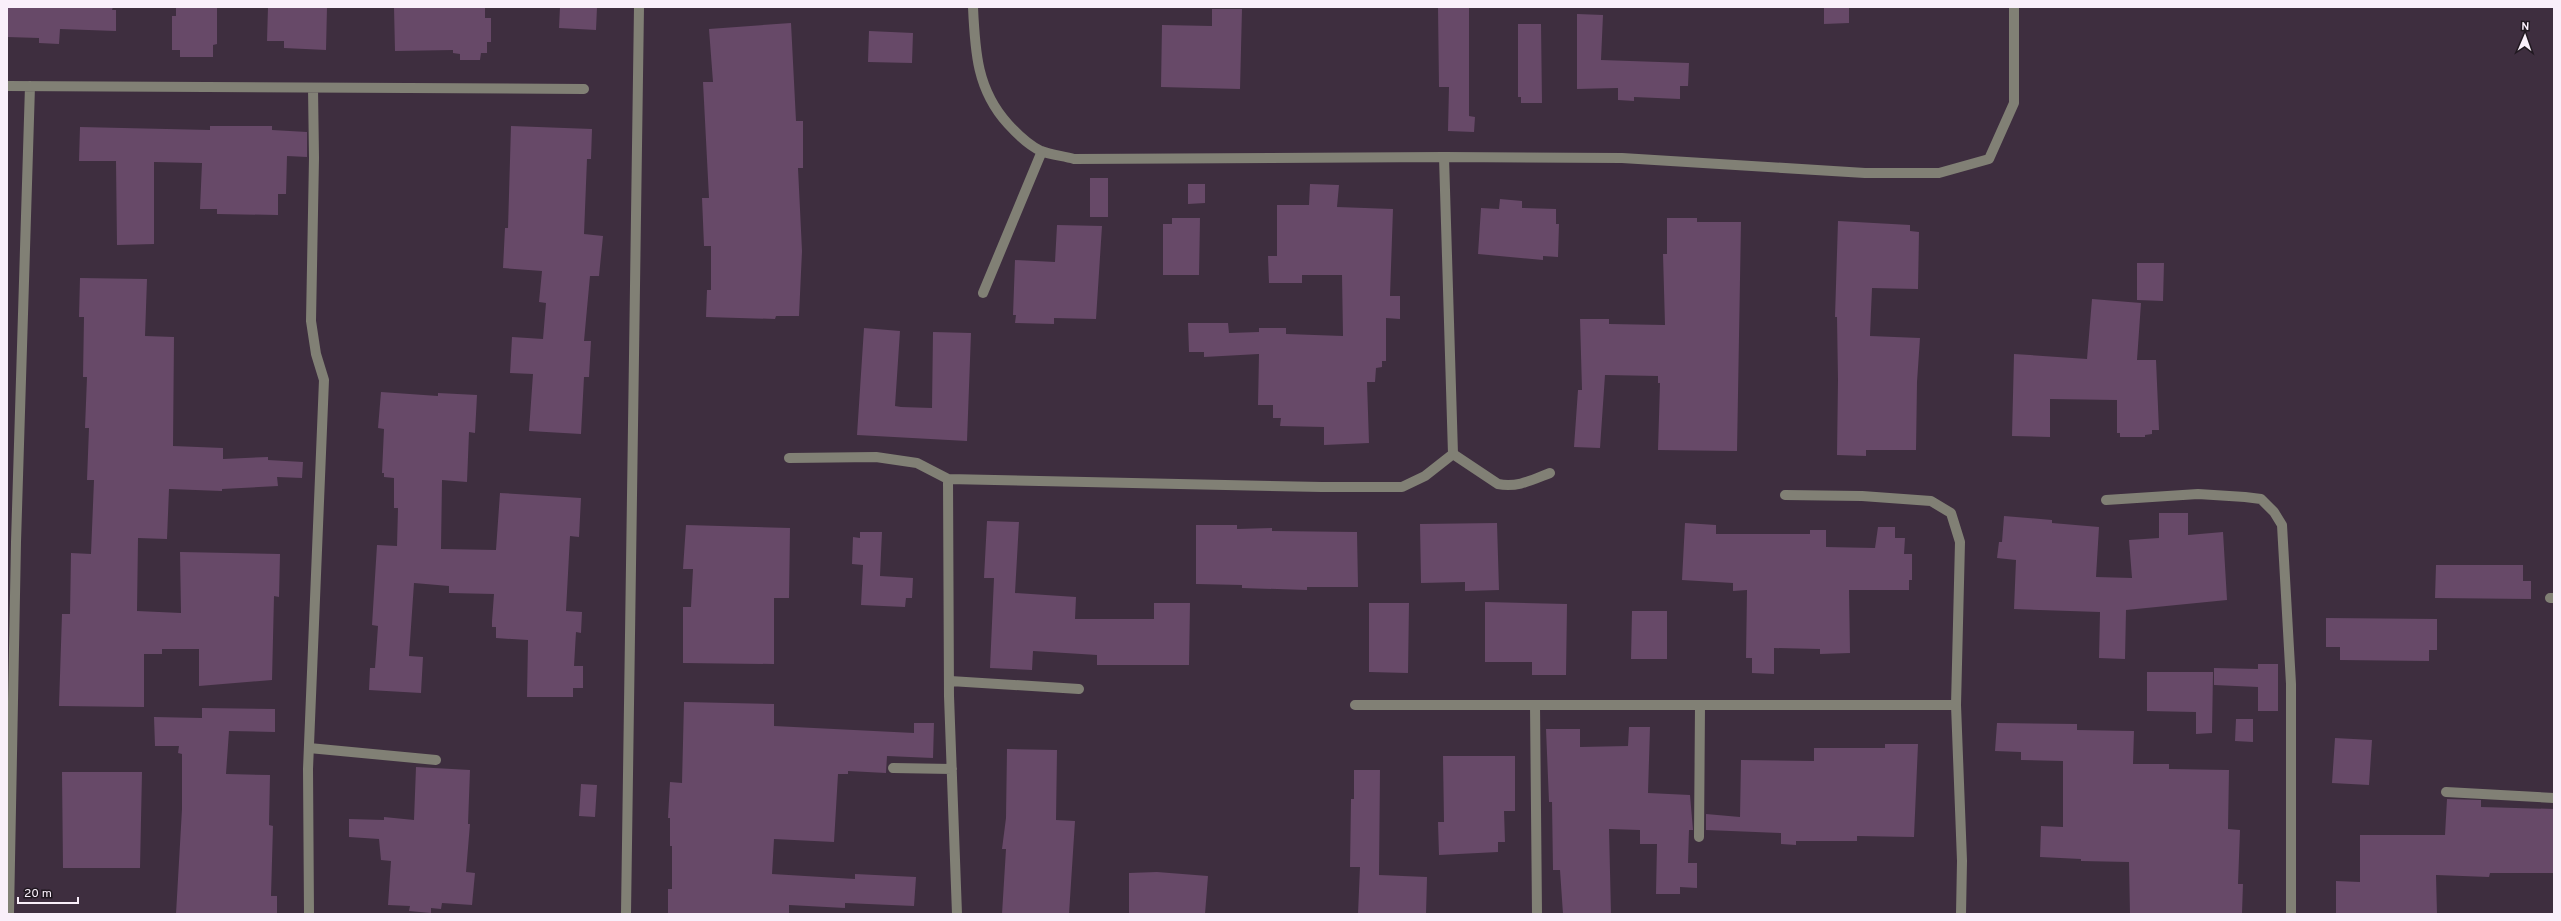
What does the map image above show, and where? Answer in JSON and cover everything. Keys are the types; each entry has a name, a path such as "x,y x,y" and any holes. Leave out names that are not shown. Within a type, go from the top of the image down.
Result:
{"street":[{"path":"626,914 639,7"},
{"path":"973,7 974,34 981,82 995,110 1021,139 1042,151 1074,159 1444,157 1622,158 1865,173 1939,173 1990,160 2014,103 2014,7"},
{"path":"7,86 584,89"},
{"path":"9,914 16,534 30,86"},
{"path":"309,914 309,748 324,380 316,354 311,321 314,158 313,88"},
{"path":"983,293 1042,151"},
{"path":"1444,157 1453,454"},
{"path":"1453,454 1498,484 1514,486 1550,473"},
{"path":"789,458 876,457 917,463 948,479 1322,487 1402,487 1425,476 1453,454"},
{"path":"948,479 950,681 957,914"},
{"path":"2106,500 2198,494 2245,496 2261,499 2274,512 2282,525 2291,714 2291,914"},
{"path":"1786,495 1862,496 1931,502 1951,513 1960,542 1956,705 1962,861 1961,914"},
{"path":"950,681 1079,689"},
{"path":"1355,705 1956,705"},
{"path":"1535,705 1537,914"},
{"path":"1700,706 1700,838"},
{"path":"309,748 436,760"},
{"path":"893,768 952,768"},
{"path":"2446,792 2554,798"}],"building":[{"path":"7,7 113,7 112,10 116,10 116,31 60,29 59,44 39,43 39,38 7,37"},
{"path":"176,7 217,7 217,44 213,45 213,57 180,57 180,50 172,50 172,16 176,16"},
{"path":"268,7 327,7 326,50 284,48 284,41 267,41"},
{"path":"394,7 485,8 485,18 491,18 491,42 487,42 487,53 481,53 480,60 460,60 460,54 453,53 453,50 395,51"},
{"path":"560,7 597,7 596,30 559,28"},
{"path":"1438,7 1469,7 1469,116 1475,117 1474,132 1448,131 1449,87 1439,87"},
{"path":"1824,7 1849,7 1849,23 1824,24"},
{"path":"1212,9 1242,9 1240,89 1161,87 1162,25 1212,26"},
{"path":"1577,14 1603,15 1601,60 1689,63 1688,86 1680,86 1680,99 1634,97 1634,101 1618,100 1618,88 1577,89"},
{"path":"791,23 796,121 803,121 803,168 798,168 802,251 799,316 776,316 775,319 706,317 707,290 711,290 711,246 704,246 702,198 709,198 703,82 713,82 709,29"},
{"path":"1518,24 1541,24 1542,103 1521,103 1521,97 1518,97"},
{"path":"869,31 913,33 912,63 868,62"},
{"path":"210,126 272,126 272,130 307,132 307,157 287,156 286,194 278,194 278,215 217,214 217,209 200,209 202,163 154,162 154,244 117,245 116,161 79,161 80,127 210,130"},
{"path":"511,126 592,129 591,159 587,159 584,234 603,236 599,276 590,276 584,341 591,341 589,377 584,377 581,434 529,431 533,374 510,373 512,337 543,339 546,303 539,302 542,271 503,268 505,228 508,228"},
{"path":"1090,178 1108,178 1108,217 1090,217"},
{"path":"1188,184 1205,184 1205,203 1188,204"},
{"path":"1310,184 1339,185 1337,207 1393,209 1390,296 1400,296 1400,319 1386,318 1386,361 1382,361 1382,367 1376,368 1375,382 1367,382 1369,443 1324,445 1324,427 1280,426 1281,418 1273,418 1273,405 1258,405 1259,354 1204,357 1204,352 1189,352 1188,323 1228,323 1229,333 1259,332 1259,328 1286,328 1286,334 1343,336 1342,275 1302,275 1302,283 1269,283 1268,256 1277,256 1277,205 1309,205"},
{"path":"1500,199 1522,201 1522,208 1556,209 1556,224 1559,224 1558,257 1543,256 1543,260 1478,254 1481,208 1499,209"},
{"path":"1172,218 1200,218 1199,275 1163,275 1163,224 1172,224"},
{"path":"1667,218 1697,218 1697,222 1741,222 1737,451 1658,450 1660,383 1658,383 1658,376 1605,375 1600,448 1574,447 1578,390 1582,390 1580,319 1609,319 1609,324 1665,325 1663,254 1667,254"},
{"path":"1838,221 1910,225 1910,231 1919,232 1918,289 1872,288 1870,336 1920,338 1917,382 1916,450 1866,450 1866,456 1837,455 1838,380 1837,317 1835,317"},
{"path":"1057,225 1102,226 1096,319 1054,318 1054,324 1015,323 1016,315 1013,315 1015,260 1055,262"},
{"path":"2137,263 2164,263 2163,301 2137,300"},
{"path":"80,278 147,279 145,336 174,337 173,446 223,448 223,459 268,457 268,460 303,462 302,478 277,477 278,486 222,489 222,491 169,489 167,539 138,538 137,611 181,613 180,552 280,554 279,597 274,596 272,680 199,686 199,649 162,649 162,654 144,654 144,707 59,706 62,614 70,614 71,553 91,554 94,480 87,480 89,428 85,428 87,377 83,377 84,317 79,317"},
{"path":"2092,299 2141,303 2137,360 2156,360 2159,430 2152,430 2152,434 2145,435 2145,437 2120,437 2120,433 2117,433 2117,400 2050,399 2050,437 2012,436 2014,354 2087,359"},
{"path":"864,328 900,331 895,406 901,407 932,408 933,332 971,333 967,441 857,435"},
{"path":"381,392 438,396 438,393 477,395 475,433 469,432 467,482 442,480 441,549 496,550 500,493 581,498 579,537 570,536 566,611 582,612 581,633 576,632 574,666 583,666 583,688 573,688 573,697 527,697 528,640 496,638 496,627 492,627 494,594 449,593 449,586 414,583 409,656 423,657 421,693 369,690 370,668 375,668 378,626 372,625 377,545 397,546 398,508 394,508 394,478 384,477 384,473 382,473 384,429 378,428"},
{"path":"2159,513 2188,513 2188,535 2223,532 2227,600 2126,610 2125,659 2099,658 2100,612 2014,609 2016,560 1997,558 1999,542 2002,542 2004,516 2052,520 2052,523 2099,527 2096,577 2132,578 2129,540 2159,538"},
{"path":"987,521 1019,522 1015,593 1076,597 1075,619 1154,619 1154,603 1190,603 1189,665 1097,665 1097,655 1033,651 1032,670 990,668 994,578 984,578"},
{"path":"1497,523 1499,590 1465,591 1465,582 1421,583 1420,524"},
{"path":"1685,523 1716,525 1716,534 1810,534 1810,530 1826,530 1826,547 1875,548 1878,527 1895,527 1895,538 1905,538 1904,554 1912,554 1912,580 1909,580 1909,590 1849,590 1850,653 1820,654 1820,649 1774,648 1774,674 1752,673 1752,658 1746,658 1747,590 1733,591 1733,583 1682,580"},
{"path":"686,525 790,528 789,598 774,598 774,664 683,663 683,607 691,607 693,569 683,569"},
{"path":"1196,525 1237,525 1237,529 1272,528 1272,531 1357,532 1358,587 1307,587 1307,590 1242,588 1242,585 1196,584"},
{"path":"860,532 882,532 880,576 913,578 912,598 906,598 905,607 861,605 863,565 852,564 853,537 860,538"},
{"path":"2436,565 2523,565 2523,581 2531,581 2531,599 2435,598"},
{"path":"1485,602 1567,604 1566,675 1532,675 1532,662 1485,662"},
{"path":"1369,603 1409,603 1408,673 1369,672"},
{"path":"1632,611 1667,611 1667,659 1631,659"},
{"path":"2326,618 2437,619 2437,650 2429,650 2429,661 2340,660 2340,647 2326,647"},
{"path":"2258,664 2278,664 2278,711 2258,711 2258,687 2214,685 2214,668 2258,669"},
{"path":"2147,672 2213,672 2212,733 2196,734 2196,712 2147,711"},
{"path":"684,702 774,704 774,726 914,733 914,723 934,723 933,758 887,756 886,773 848,771 848,774 838,774 834,842 774,839 772,874 855,879 855,874 916,877 914,906 845,903 845,908 789,905 789,914 668,914 668,889 672,889 672,846 670,846 670,818 668,818 670,782 682,783"},
{"path":"202,708 275,709 275,732 229,731 226,774 270,775 269,825 273,826 271,896 277,896 277,914 176,914 182,809 182,754 178,753 179,746 155,746 154,717 202,718"},
{"path":"2236,719 2253,719 2253,742 2235,741"},
{"path":"1997,723 2077,724 2077,730 2134,731 2133,764 2169,764 2169,769 2229,770 2228,829 2240,830 2238,884 2243,884 2242,913 2130,914 2129,862 2081,861 2081,859 2040,857 2041,826 2063,827 2063,761 2021,760 2021,752 1995,751"},
{"path":"1629,727 1650,727 1648,793 1690,795 1693,830 1689,830 1688,863 1697,863 1697,888 1680,887 1680,894 1656,894 1657,844 1640,844 1640,830 1609,829 1611,914 1563,914 1560,870 1553,870 1552,802 1549,802 1546,729 1580,729 1580,747 1628,746"},
{"path":"2335,738 2372,740 2369,785 2332,783"},
{"path":"1885,744 1918,744 1914,837 1857,836 1857,841 1796,841 1796,845 1781,844 1781,833 1706,830 1706,814 1740,817 1741,760 1814,761 1814,748 1885,748"},
{"path":"1007,749 1057,750 1056,820 1075,821 1069,914 1002,914 1006,849 1002,849 1006,818"},
{"path":"1443,756 1515,756 1515,811 1504,811 1505,842 1498,842 1498,852 1439,855 1438,822 1444,822"},
{"path":"416,767 470,770 468,824 470,824 466,872 475,873 472,905 442,903 441,909 431,908 431,913 409,911 410,906 388,905 391,861 381,860 379,839 349,837 349,819 384,820 384,817 414,820"},
{"path":"1354,770 1380,770 1379,875 1427,877 1426,914 1358,914 1360,867 1350,867 1351,799 1354,799"},
{"path":"62,772 142,772 140,868 63,868"},
{"path":"581,784 597,785 595,817 579,816"},
{"path":"2447,799 2481,800 2481,807 2554,809 2554,873 2490,873 2489,877 2436,875 2437,914 2336,914 2336,881 2360,882 2360,835 2445,835"},
{"path":"1157,872 1208,876 1205,914 1129,914 1129,873"}]}
